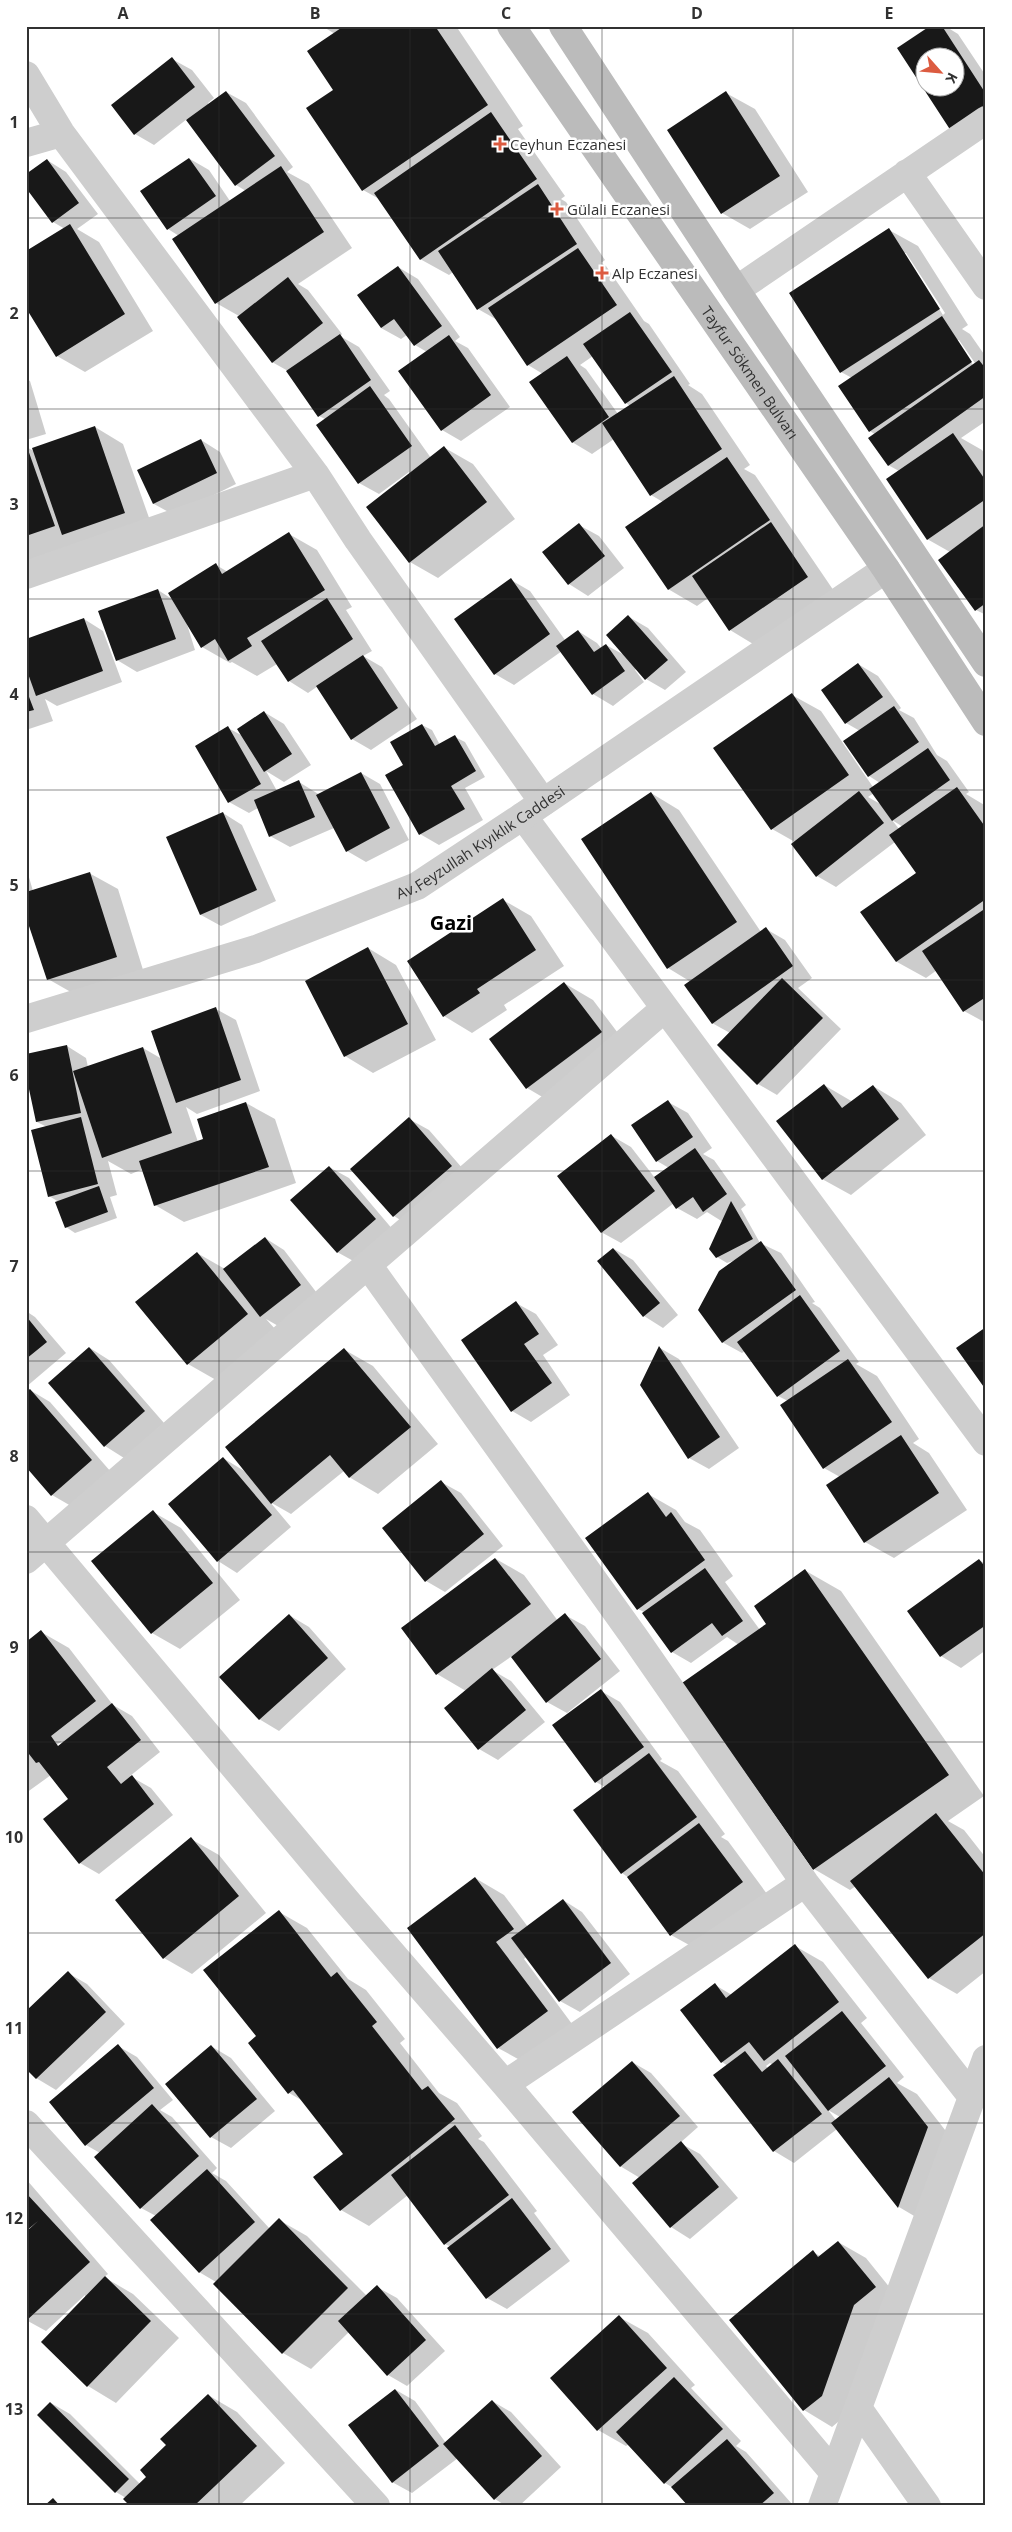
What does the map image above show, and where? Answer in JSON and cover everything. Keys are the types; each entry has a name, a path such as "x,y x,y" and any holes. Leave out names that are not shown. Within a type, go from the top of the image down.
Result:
{"main road":[{"name":"Tayfur Sökmen Bulvarı","path":"511,26 886,568 986,722"},
{"path":"563,26 736,290 986,663"}],"street":[{"path":"26,75 60,133 314,474 664,1010 986,1442"},
{"path":"736,290 986,120"},
{"path":"26,143 60,133"},
{"path":"908,173 986,286"},
{"path":"26,575 314,474"},
{"name":"Av.Feyzullah Kıyıklık Caddesi","path":"26,1019 256,949 417,886 886,568"},
{"path":"36,1552 664,1010"},
{"path":"368,1265 641,1646 805,1883 972,2097"},
{"path":"26,1519 36,1552 338,1890 505,2084 833,2472"},
{"path":"505,2084 805,1883"},
{"path":"822,2506 986,2059"},
{"path":"26,2124 376,2506"},
{"path":"858,2408 927,2506"}],"building":[{"path":"344,26 435,26 488,105 362,191 306,108 333,90 307,51"},
{"path":"930,26 942,26 956,48 914,48 914,74 897,48"},
{"path":"172,57 195,87 134,135 111,105"},
{"path":"964,60 986,94 986,108 951,131 930,98 964,98"},
{"path":"226,91 275,156 235,186 186,120"},
{"path":"726,91 780,176 721,214 667,130"},
{"path":"491,112 537,179 420,260 374,193"},
{"path":"189,158 216,196 167,230 140,191"},
{"path":"47,159 79,203 52,223 26,188 26,174"},
{"path":"281,166 324,232 215,304 172,239"},
{"path":"538,184 577,244 477,310 438,251"},
{"path":"70,224 125,314 56,357 26,308 26,251"},
{"path":"889,228 940,309 840,373 789,293"},
{"path":"578,248 617,305 527,366 488,308"},
{"path":"398,266 442,326 414,346 394,319 381,328 357,295"},
{"path":"288,277 323,323 272,363 237,317"},
{"path":"630,312 672,372 625,404 583,344"},
{"path":"942,316 972,362 869,432 838,386"},
{"path":"340,334 371,380 318,417 286,371"},
{"path":"449,335 491,395 441,431 398,371"},
{"path":"567,356 609,417 572,443 529,382"},
{"path":"979,360 986,369 986,396 888,466 868,438"},
{"path":"674,376 722,449 650,496 602,423"},
{"path":"370,386 412,446 358,484 316,425"},
{"path":"95,426 125,513 62,535 32,448"},
{"path":"953,433 986,481 986,499 927,540 886,479"},
{"path":"201,439 217,473 153,504 137,470"},
{"path":"26,444 55,526 26,536"},
{"path":"444,446 487,502 409,563 366,507"},
{"path":"727,457 770,520 668,590 625,527"},
{"path":"771,522 808,577 729,631 692,576"},
{"path":"579,523 605,556 568,585 542,552"},
{"path":"986,524 986,603 975,611 938,560"},
{"path":"289,532 325,590 247,638 252,646 228,661 215,639 201,648 168,593 216,563 222,574"},
{"path":"511,578 550,634 494,675 454,619"},
{"path":"158,589 176,639 116,661 98,611"},
{"path":"327,598 353,639 288,682 261,641"},
{"path":"628,615 668,660 645,680 606,635"},
{"path":"84,618 103,671 36,696 26,668 26,639"},
{"path":"578,630 594,652 606,644 625,671 592,695 556,646"},
{"path":"363,655 398,708 351,740 316,686"},
{"path":"858,663 883,697 845,724 821,690"},
{"path":"26,689 34,710 26,712"},
{"path":"792,693 849,775 771,830 713,748"},
{"path":"894,706 919,742 868,777 843,741"},
{"path":"264,711 292,754 264,772 237,729"},
{"path":"422,724 435,746 455,735 476,771 451,786 465,809 419,835 385,775 403,765 390,742"},
{"path":"228,726 261,784 228,803 195,746"},
{"path":"928,748 950,780 892,821 869,789"},
{"path":"361,772 390,828 346,852 316,795"},
{"path":"299,780 315,817 269,837 254,800"},
{"path":"957,787 986,828 986,899 896,962 860,912 916,873 889,835"},
{"path":"859,791 884,823 816,877 791,844"},
{"path":"651,792 737,922 667,969 581,839"},
{"path":"223,812 257,890 200,915 166,837"},
{"path":"90,872 117,957 47,980 26,917 26,892"},
{"path":"503,898 536,950 477,989 480,993 443,1017 407,961"},
{"path":"986,908 986,997 963,1012 922,951"},
{"path":"766,927 793,966 712,1024 684,985"},
{"path":"368,947 408,1024 344,1057 305,981"},
{"path":"782,978 823,1018 757,1085 717,1045"},
{"path":"564,982 602,1032 526,1089 489,1039"},
{"path":"216,1007 241,1080 176,1103 151,1031"},
{"path":"67,1045 81,1113 36,1122 26,1075 26,1054"},
{"path":"143,1047 172,1133 102,1158 73,1071"},
{"path":"824,1084 842,1108 873,1085 899,1119 822,1180 776,1121"},
{"path":"668,1100 693,1137 656,1162 631,1125"},
{"path":"246,1102 269,1167 154,1206 139,1161 203,1139 197,1119"},
{"path":"81,1117 98,1184 48,1197 31,1130"},
{"path":"409,1117 452,1166 393,1217 350,1169"},
{"path":"611,1134 655,1191 601,1233 557,1176"},
{"path":"695,1148 727,1194 703,1212 693,1197 676,1209 654,1177"},
{"path":"329,1166 376,1219 337,1253 290,1200"},
{"path":"99,1186 108,1212 65,1228 55,1202"},
{"path":"731,1201 753,1239 716,1258 709,1249"},
{"path":"265,1237 301,1285 260,1317 223,1269"},
{"path":"761,1241 796,1290 722,1343 698,1310 719,1271"},
{"path":"613,1248 660,1303 643,1317 597,1261"},
{"path":"197,1252 248,1314 187,1365 135,1302"},
{"path":"800,1295 840,1351 777,1397 737,1342"},
{"path":"516,1301 539,1334 524,1344 552,1383 511,1412 461,1340"},
{"path":"26,1316 47,1342 26,1359"},
{"path":"986,1327 986,1390 956,1348"},
{"path":"659,1346 720,1437 688,1459 640,1385"},
{"path":"89,1347 145,1411 104,1447 48,1383"},
{"path":"344,1348 411,1427 349,1478 330,1455 271,1504 225,1447"},
{"path":"848,1359 892,1422 823,1469 780,1405"},
{"path":"30,1389 92,1460 51,1496 26,1467 26,1392"},
{"path":"901,1435 939,1493 864,1543 826,1485"},
{"path":"223,1457 272,1515 217,1562 168,1504"},
{"path":"441,1480 484,1534 425,1582 382,1528"},
{"path":"648,1492 666,1517 671,1512 705,1560 637,1610 585,1538"},
{"path":"153,1510 213,1583 151,1634 91,1561"},
{"path":"495,1558 531,1604 436,1675 401,1628"},
{"path":"979,1559 986,1568 986,1625 940,1657 907,1611"},
{"path":"705,1568 743,1621 722,1636 712,1623 671,1653 642,1613"},
{"path":"805,1569 949,1775 813,1870 682,1683 766,1624 754,1606"},
{"path":"565,1613 601,1659 546,1703 511,1657"},
{"path":"289,1614 328,1658 259,1720 219,1677"},
{"path":"41,1630 96,1701 51,1736 58,1746 112,1703 141,1740 107,1767 121,1784 132,1775 154,1804 79,1864 43,1819 68,1799 39,1762 36,1763 29,1754 26,1756 26,1642"},
{"path":"492,1668 526,1710 478,1750 444,1708"},
{"path":"601,1689 644,1747 595,1783 552,1725"},
{"path":"649,1753 697,1817 621,1874 573,1810"},
{"path":"936,1813 986,1876 986,1933 928,1979 850,1881"},
{"path":"699,1823 743,1882 670,1936 627,1877"},
{"path":"191,1837 239,1896 163,1959 115,1900"},
{"path":"475,1877 514,1929 496,1942 548,2011 497,2049 407,1928"},
{"path":"563,1899 611,1963 559,2002 511,1938"},
{"path":"279,1910 331,1977 337,1972 377,2022 372,2026 422,2090 428,2086 455,2119 340,2211 313,2177 343,2154 293,2090 288,2094 248,2043 256,2036 203,1970"},
{"path":"795,1944 839,2002 764,2061 749,2042 721,2063 680,2010 715,1983 726,1998"},
{"path":"68,1971 106,2012 36,2079 26,2069 26,2011"},
{"path":"842,2011 886,2066 828,2111 785,2056"},
{"path":"118,2044 154,2088 85,2146 49,2102"},
{"path":"211,2045 257,2099 210,2138 165,2084"},
{"path":"745,2051 762,2072 778,2059 822,2114 773,2152 713,2075"},
{"path":"632,2061 680,2116 620,2167 572,2112"},
{"path":"889,2077 928,2127 898,2208 831,2123"},
{"path":"152,2104 199,2156 140,2209 94,2157"},
{"path":"455,2125 509,2195 444,2245 391,2175"},
{"path":"681,2141 719,2187 670,2228 632,2183"},
{"path":"207,2169 255,2222 199,2273 150,2220"},
{"path":"26,2193 90,2262 26,2321 26,2232 38,2221 26,2231"},
{"path":"512,2198 551,2249 486,2299 447,2248"},
{"path":"279,2218 348,2288 282,2354 213,2284"},
{"path":"838,2241 876,2287 854,2305 822,2396 803,2411 729,2320 813,2250 818,2257"},
{"path":"105,2276 151,2321 87,2387 41,2342"},
{"path":"377,2285 426,2340 387,2376 338,2321"},
{"path":"619,2315 667,2368 597,2431 550,2378"},
{"path":"674,2377 723,2429 664,2484 616,2432"},
{"path":"395,2389 439,2446 392,2483 348,2425"},
{"path":"208,2394 257,2446 194,2506 130,2506 123,2499 146,2477 140,2470 166,2445 160,2439"},
{"path":"492,2400 542,2456 494,2500 443,2444"},
{"path":"50,2402 129,2479 115,2493 37,2415"},
{"path":"727,2439 774,2493 759,2506 688,2506 671,2487"},
{"path":"53,2498 60,2506 44,2506"}],"place":[{"name":"Ceyhun Eczanesi","path":"500,144"},
{"name":"Gülali Eczanesi","path":"557,209"},
{"name":"Alp Eczanesi","path":"602,273"}],"district":[{"name":"Gazi","path":"451,922"}]}
